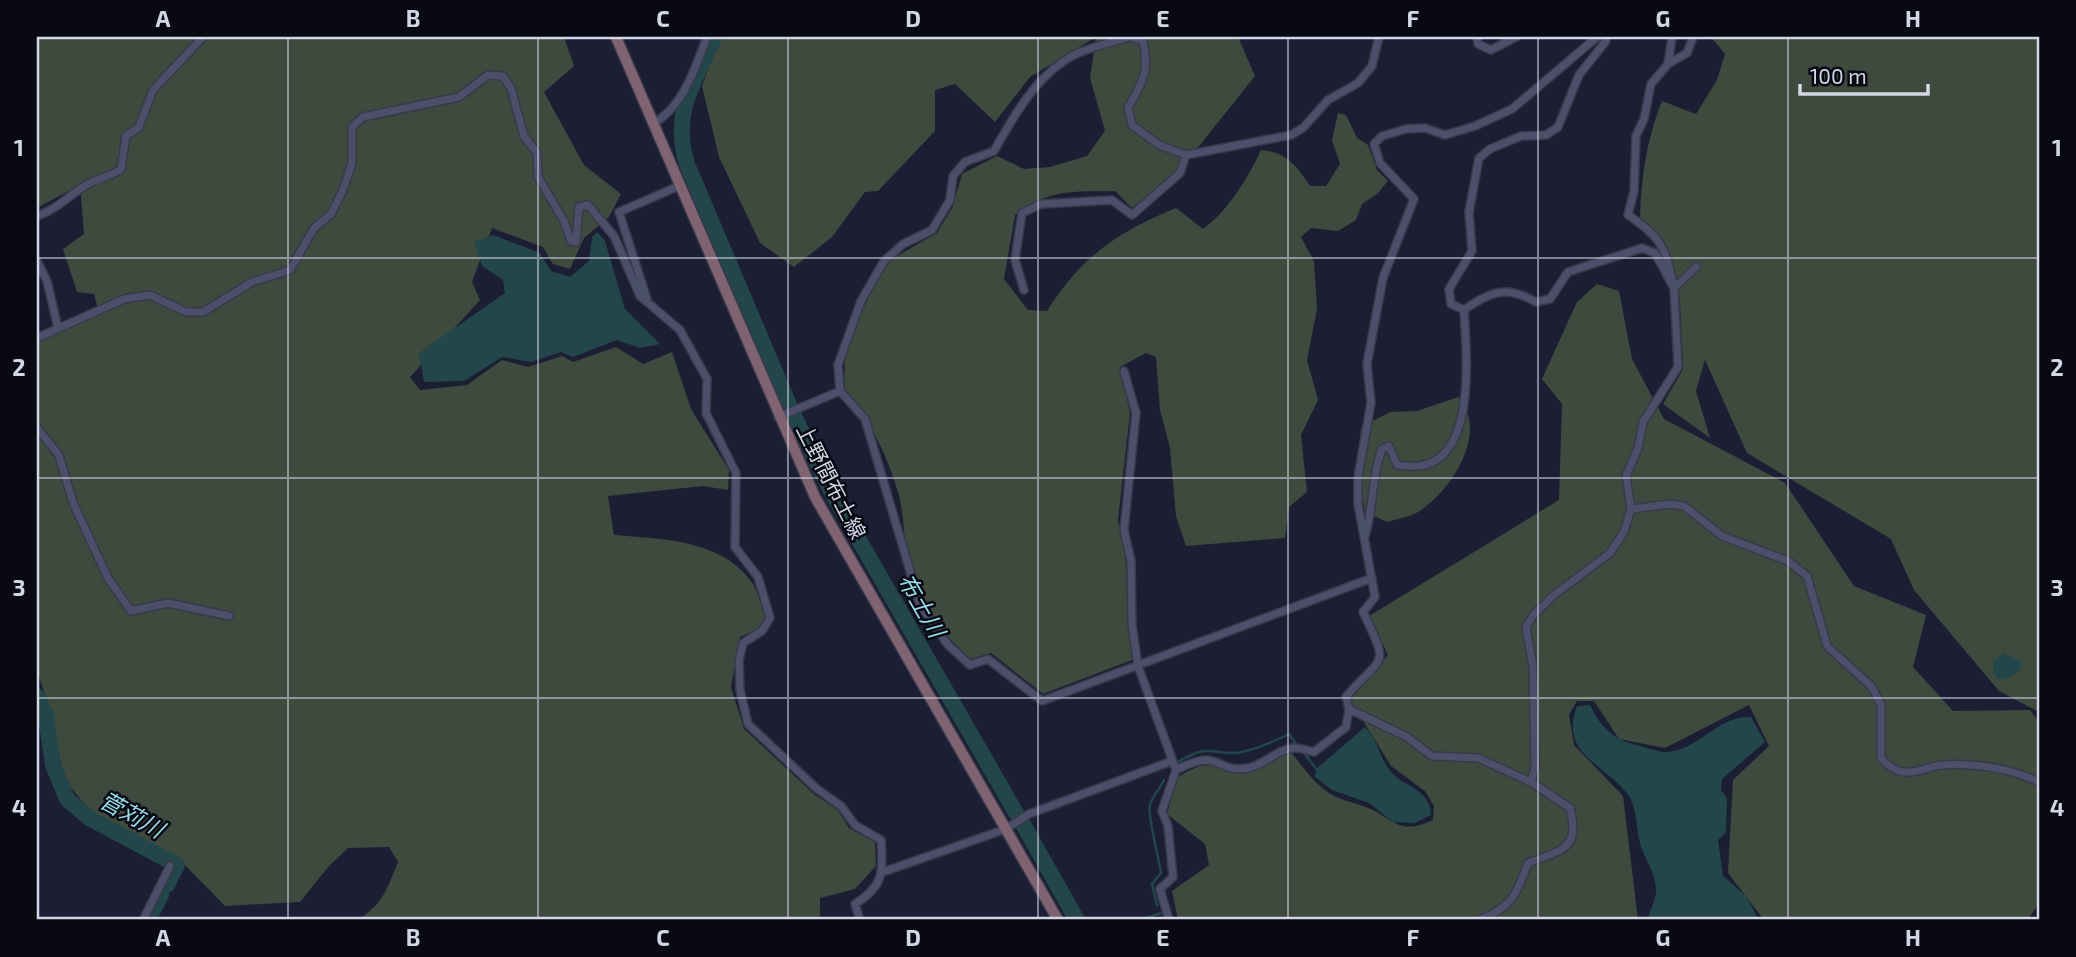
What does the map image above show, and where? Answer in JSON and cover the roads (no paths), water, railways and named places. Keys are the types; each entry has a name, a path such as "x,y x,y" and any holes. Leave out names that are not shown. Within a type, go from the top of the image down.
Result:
{"main road":[{"name":"上野間布土線","path":"616,37 778,417 815,497 1058,920"}],"street":[{"path":"37,216 54,211 90,183 109,178 121,169 126,135 139,127 153,90 203,37"},
{"path":"652,124 668,116 691,76 707,37"},
{"path":"1371,579 1042,701 988,659 970,665 948,645 920,606 865,419 840,391 838,365 861,301 884,261 903,244 932,230 950,200 953,176 965,162 994,151 1015,114 1036,86 1072,56 1129,37 1143,41 1148,63 1143,82 1128,108 1132,125 1159,145 1186,155 1290,135 1303,128 1328,100 1358,83 1372,66 1378,37"},
{"path":"1477,37 1478,44 1491,50 1516,37"},
{"path":"1169,920 1160,889 1173,877 1168,826 1162,811 1177,769 1198,758 1214,759 1232,768 1250,768 1293,748 1314,752 1346,727 1349,709 1346,697 1378,667 1380,648 1363,612 1375,597 1358,504 1358,477 1371,403 1367,364 1383,278 1414,199 1380,163 1374,144 1382,136 1406,129 1425,128 1445,135 1475,126 1513,109 1597,37"},
{"path":"1464,310 1451,304 1450,289 1472,251 1469,212 1479,158 1490,149 1521,136 1546,135 1558,127 1579,75 1606,41 1605,37"},
{"path":"1668,64 1672,37"},
{"path":"1531,782 1535,767 1532,667 1525,627 1554,595 1609,553 1624,532 1631,509 1626,476 1638,448 1643,422 1678,367 1674,288 1665,247 1650,230 1628,215 1634,191 1636,136 1644,119 1651,84 1668,64 1687,53 1693,37"},
{"path":"37,338 124,299 150,295 186,312 203,312 251,282 290,270 314,228 331,214 343,190 352,163 352,127 363,117 459,97 488,75 503,76 510,88 524,136 537,153 538,177 564,221 570,241 576,242 579,233 579,207 587,205 614,236 640,296 680,330 707,379 706,413 736,473 734,547 758,577 770,618 762,631 743,643 739,660 740,690 748,724 817,789 841,806 855,825 881,840 883,872 873,892 855,904 860,920"},
{"path":"1024,290 1015,260 1023,213 1041,204 1112,200 1132,215 1180,173 1186,155"},
{"path":"652,305 643,292 630,240 619,212 679,186"},
{"path":"1464,310 1482,298 1502,291 1519,292 1536,302 1550,299 1567,272 1642,248 1655,253 1674,288"},
{"path":"37,261 47,281 58,328"},
{"path":"1674,288 1696,267"},
{"path":"1364,541 1370,519 1373,472 1382,449 1389,446 1396,465 1419,466 1433,461 1444,452 1455,432 1466,406 1464,310"},
{"path":"1125,371 1136,413 1124,530 1131,561 1132,625 1138,666 1177,769"},
{"path":"778,417 840,391"},
{"path":"37,428 59,455 73,503 108,578 131,611 168,603 229,616"},
{"path":"1631,509 1670,503 1684,506 1722,536 1788,561 1807,576 1827,646 1872,688 1881,705 1881,758 1889,767 1906,773 1942,765 1979,765 2020,774 2039,782"},
{"path":"1349,709 1407,737 1432,756 1478,758 1531,782 1570,808 1575,826 1573,838 1566,848 1528,863 1514,900 1495,914 1478,920"},
{"path":"883,872 1006,829 1029,814 1172,761"},
{"path":"143,920 170,866"}],"waterway":[{"name":"布土川","path":"714,37 692,84 683,113 683,146 687,164 790,407"},
{"name":"布土川","path":"794,416 832,493 1016,813"},
{"name":"菅苅川","path":"37,696 46,716 53,765 67,799 89,818 177,865 167,885"},
{"path":"1178,762 1198,752 1242,752 1289,734 1296,744"},
{"path":"1305,754 1316,769"},
{"path":"1157,905 1152,884 1161,873 1150,805 1164,780"},
{"name":"布土川","path":"1024,826 1077,920"},
{"name":"菅苅川","path":"148,920 161,895"},
{"path":"1140,920 1161,913"}]}
